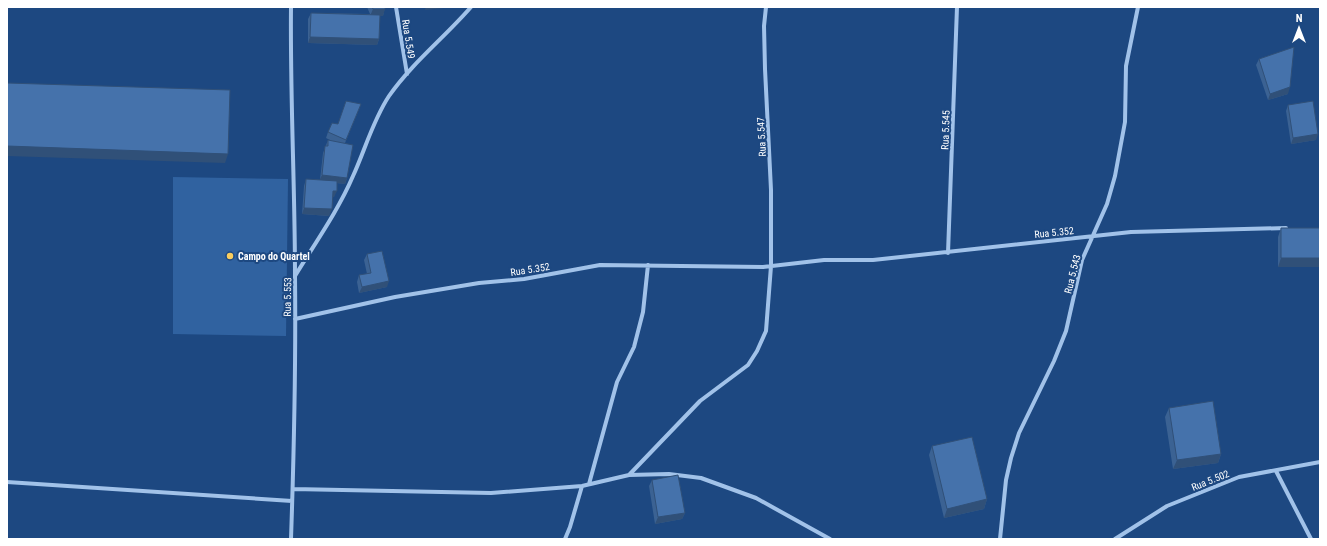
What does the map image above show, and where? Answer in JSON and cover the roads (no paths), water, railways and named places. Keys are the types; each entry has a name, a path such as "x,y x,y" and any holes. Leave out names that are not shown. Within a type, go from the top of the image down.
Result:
{"street":[{"name":"Rua 5.553","path":"291,7 295,276 295,455 292,501 292,539"},
{"name":"Rua 5.549","path":"396,7 407,74"},
{"path":"295,276 341,200 379,114 389,96 407,74 453,28 471,7"},
{"name":"Rua 5.547","path":"629,475 700,401 748,364 757,351 766,331 770,266 771,190 765,69 764,26 766,7"},
{"name":"Rua 5.545","path":"948,253 957,7"},
{"name":"Rua 5.543","path":"1000,539 1006,480 1011,458 1019,433 1054,361 1066,331 1082,260 1107,204 1120,153 1125,122 1126,66 1138,7"},
{"name":"Rua 5.352","path":"294,319 349,306 478,283 524,279 600,265 731,267 770,266 824,260 873,260 948,253 1131,232 1292,228"},
{"path":"589,484 617,382 634,347 643,312 648,265"},
{"name":"Rua 5.502","path":"1115,539 1167,506 1239,477 1320,462"},
{"path":"1276,471 1311,539"},
{"path":"293,489 491,493 582,486 629,475 662,474 701,478 756,498 830,539"},
{"path":"7,482 292,501"},
{"path":"565,539 582,486"}],"place":[{"name":"Campo do Quartel","path":"230,256"}]}
